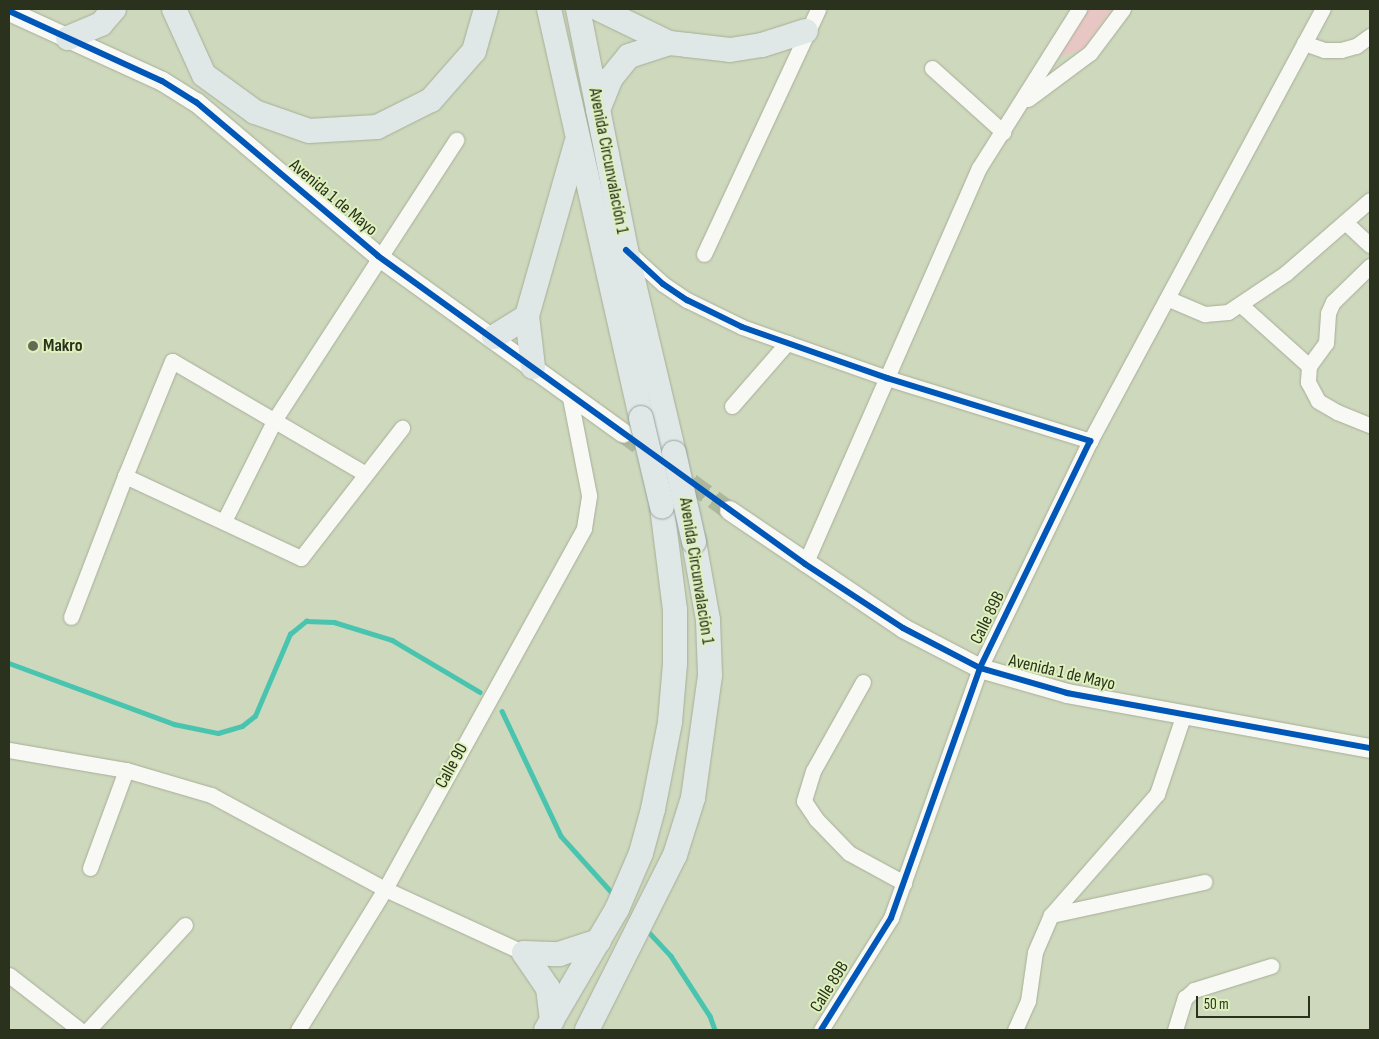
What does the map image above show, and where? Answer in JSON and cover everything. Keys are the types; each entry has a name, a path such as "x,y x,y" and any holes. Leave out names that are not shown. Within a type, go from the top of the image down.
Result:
{"main road":[{"path":"68,38 101,24 114,9"},
{"path":"174,9 204,75 255,112 309,131 377,127 431,100 474,51 486,9"},
{"name":"Avenida Circunvalación 1","path":"549,9 577,140 632,425 662,507 675,610 676,664 670,722 653,810 641,853 599,941 574,982 551,1027"},
{"name":"Avenida Circunvalación 1","path":"578,9 626,250 694,542 708,620 710,675 704,735 693,798 675,855 587,1030"},
{"path":"600,9 669,43 730,50 762,45 806,31"},
{"path":"598,110 611,78 629,56 669,43"},
{"path":"533,367 527,316 577,140"},
{"path":"494,337 527,316"},
{"path":"524,953 559,954 599,941"},
{"path":"524,953 548,988 551,1027"}],"street":[{"path":"704,254 806,31 818,9"},
{"path":"805,564 980,168 1079,9"},
{"path":"1021,104 1090,53 1123,9"},
{"name":"Calle 89B","path":"821,1030 891,918 980,668 1090,441 1169,299 1323,9"},
{"name":"Avenida 1 de Mayo","path":"9,11 162,81 196,102 378,256 494,337 569,393 632,425"},
{"path":"1304,43 1324,50 1341,50 1356,46 1370,36"},
{"path":"932,68 1003,132"},
{"path":"224,521 275,419 378,256 456,140"},
{"path":"1169,299 1205,314 1228,312 1286,273 1370,200"},
{"path":"1345,222 1370,246"},
{"path":"626,250 663,284 687,300 742,327 887,378 1090,441"},
{"path":"1370,266 1333,302 1328,313 1326,343 1309,366 1308,382 1318,401 1337,412 1370,425"},
{"path":"1241,305 1309,366"},
{"path":"732,406 787,343"},
{"path":"71,617 125,476 172,361 275,419 364,473"},
{"name":"Calle 90","path":"298,1030 385,889 584,528 589,495 569,393"},
{"path":"125,476 301,558 364,473 402,428"},
{"name":"Avenida 1 de Mayo","path":"729,510 805,564 903,628 980,668 1067,693 1370,748"},
{"path":"863,682 813,771 804,801 816,819 849,853 904,883"},
{"path":"1015,1030 1028,1001 1035,952 1051,915 1157,794 1184,714"},
{"path":"9,750 126,770 210,794 385,889 524,953"},
{"path":"90,868 126,770"},
{"path":"1051,915 1204,882"},
{"path":"88,1030 184,925"},
{"path":"1175,1030 1185,998 1194,990 1272,966"},
{"path":"9,975 80,1030"}],"shaded area":[{"path":"1087,9 1112,9 1083,49 1058,57"}],"waterway":[{"path":"9,663 174,724 218,733 242,726 255,716 290,634 306,621 334,622 392,640 480,692"},
{"path":"502,711 561,836 615,896"},
{"path":"646,929 671,956 710,1016 715,1030"}],"tunnel":[{"path":"623,433 729,510"}],"cycle path":[{"path":"9,11 162,81 196,102 378,256 805,564 903,628 980,668 1067,693 1370,748"},
{"path":"626,250 663,284 687,300 742,327 887,378 1090,441 980,668 891,918 821,1030"}],"place":[{"name":"Makro","path":"33,346"}]}
